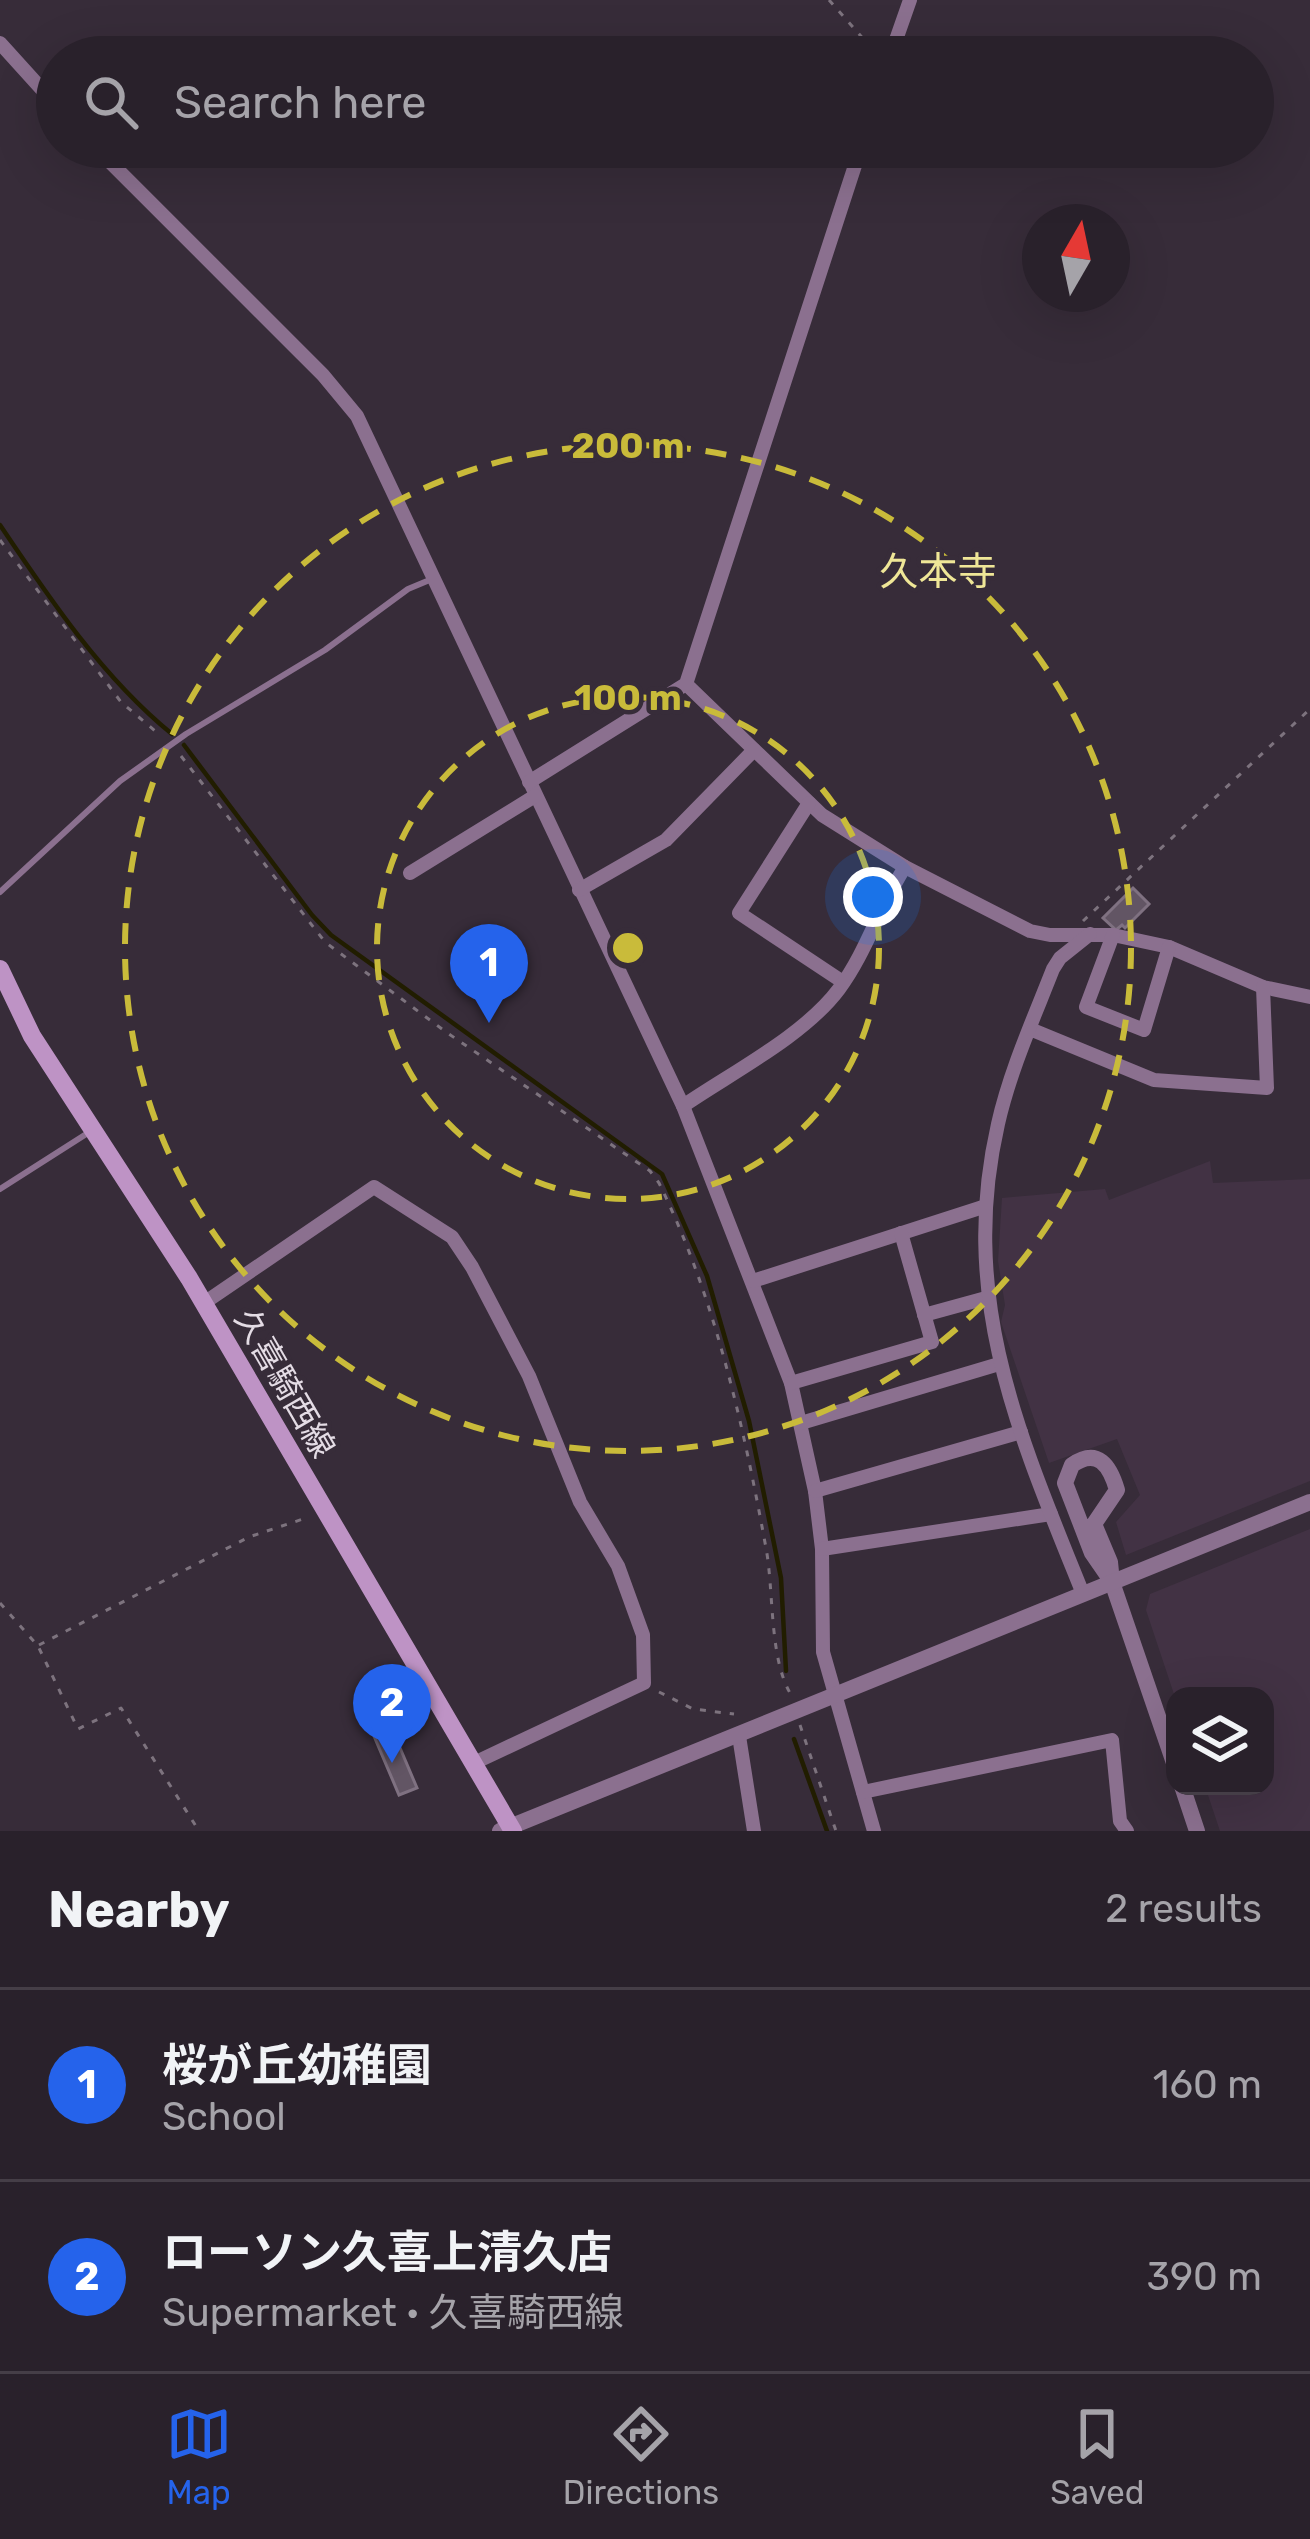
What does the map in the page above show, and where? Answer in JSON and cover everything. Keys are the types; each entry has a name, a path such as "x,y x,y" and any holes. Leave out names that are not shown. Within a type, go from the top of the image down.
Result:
{"main road":[{"name":"久喜騎西線","path":"0,969 32,1036 204,1303 508,1829"}],"street":[{"path":"894,36 910,0"},
{"path":"0,44 36,83"},
{"path":"116,168 340,392 357,416 683,1106 791,1383 815,1491 822,1550 821,1638 874,1831"},
{"path":"410,874 686,684 853,168"},
{"path":"686,684 809,803 905,867 1030,931 1113,934 1169,947 1263,987 1310,997"},
{"path":"579,890 666,840 754,750"},
{"path":"809,803 739,913 843,982"},
{"path":"683,1106 804,1024 843,982 905,867"},
{"path":"1083,1594 999,1364 986,1298 986,1205 998,1125 1030,1029 1060,958 1092,933"},
{"path":"1113,934 1086,1007 1144,1030 1169,947"},
{"path":"1030,1029 1154,1080 1267,1088 1263,987"},
{"path":"204,1303 374,1187 452,1237 472,1267 529,1376 580,1502 618,1566 643,1635 644,1683 474,1763"},
{"path":"752,1281 986,1205"},
{"path":"791,1383 932,1342 901,1233"},
{"path":"924,1316 986,1298"},
{"path":"800,1423 999,1364"},
{"path":"815,1491 1021,1432"},
{"path":"1112,1582 1092,1553 1065,1483 1072,1465 1088,1457 1110,1467 1117,1490 1094,1524 1166,1740"},
{"path":"508,1829 739,1728 837,1695 1310,1502"},
{"path":"822,1550 1051,1514"},
{"path":"739,1728 754,1831"},
{"path":"863,1792 1112,1741 1120,1821 1127,1831"},
{"path":"1185,1795 1197,1831"}],"lane":[{"path":"0,892 120,781 325,650 408,589 435,578"},
{"path":"0,1189 94,1129"}],"path":[{"path":"829,0 864,36"},
{"path":"0,540 121,702 171,745 325,942 650,1172 658,1183 699,1277 722,1350 752,1469 772,1580 780,1672 793,1699"},
{"path":"1069,934 1310,710"},
{"path":"38,1646 249,1537 325,1511"},
{"path":"0,1603 38,1646 78,1730 122,1708 199,1831"},
{"path":"644,1683 693,1709 734,1713 739,1728"},
{"path":"800,1724 836,1831"}],"shaded area":[{"path":"1210,1161 1213,1183 1310,1179 1310,1481 1126,1555 1116,1522 1140,1495 1117,1439 1049,1463 1001,1322 1005,1305 998,1261 1002,1198 1105,1189 1109,1200"},
{"path":"1310,1529 1310,1831 1220,1831 1208,1795 1274,1795 1274,1687 1172,1687 1146,1610 1150,1594"}],"building":[{"path":"1133,888 1149,904 1125,928 1116,930 1103,918"},
{"path":"392,1729 417,1788 399,1795 374,1736"}],"waterway":[{"path":"0,525 100,663 172,734"},
{"path":"184,745 331,935 662,1174 707,1276 749,1421 781,1578 786,1671"},
{"path":"794,1739 827,1831"}],"place":[{"name":"桜が丘幼稚園","path":"489,1023"},
{"name":"ローソン久喜上清久店","path":"392,1763"}],"district":[{"name":"久本寺","path":"938,572"}]}
